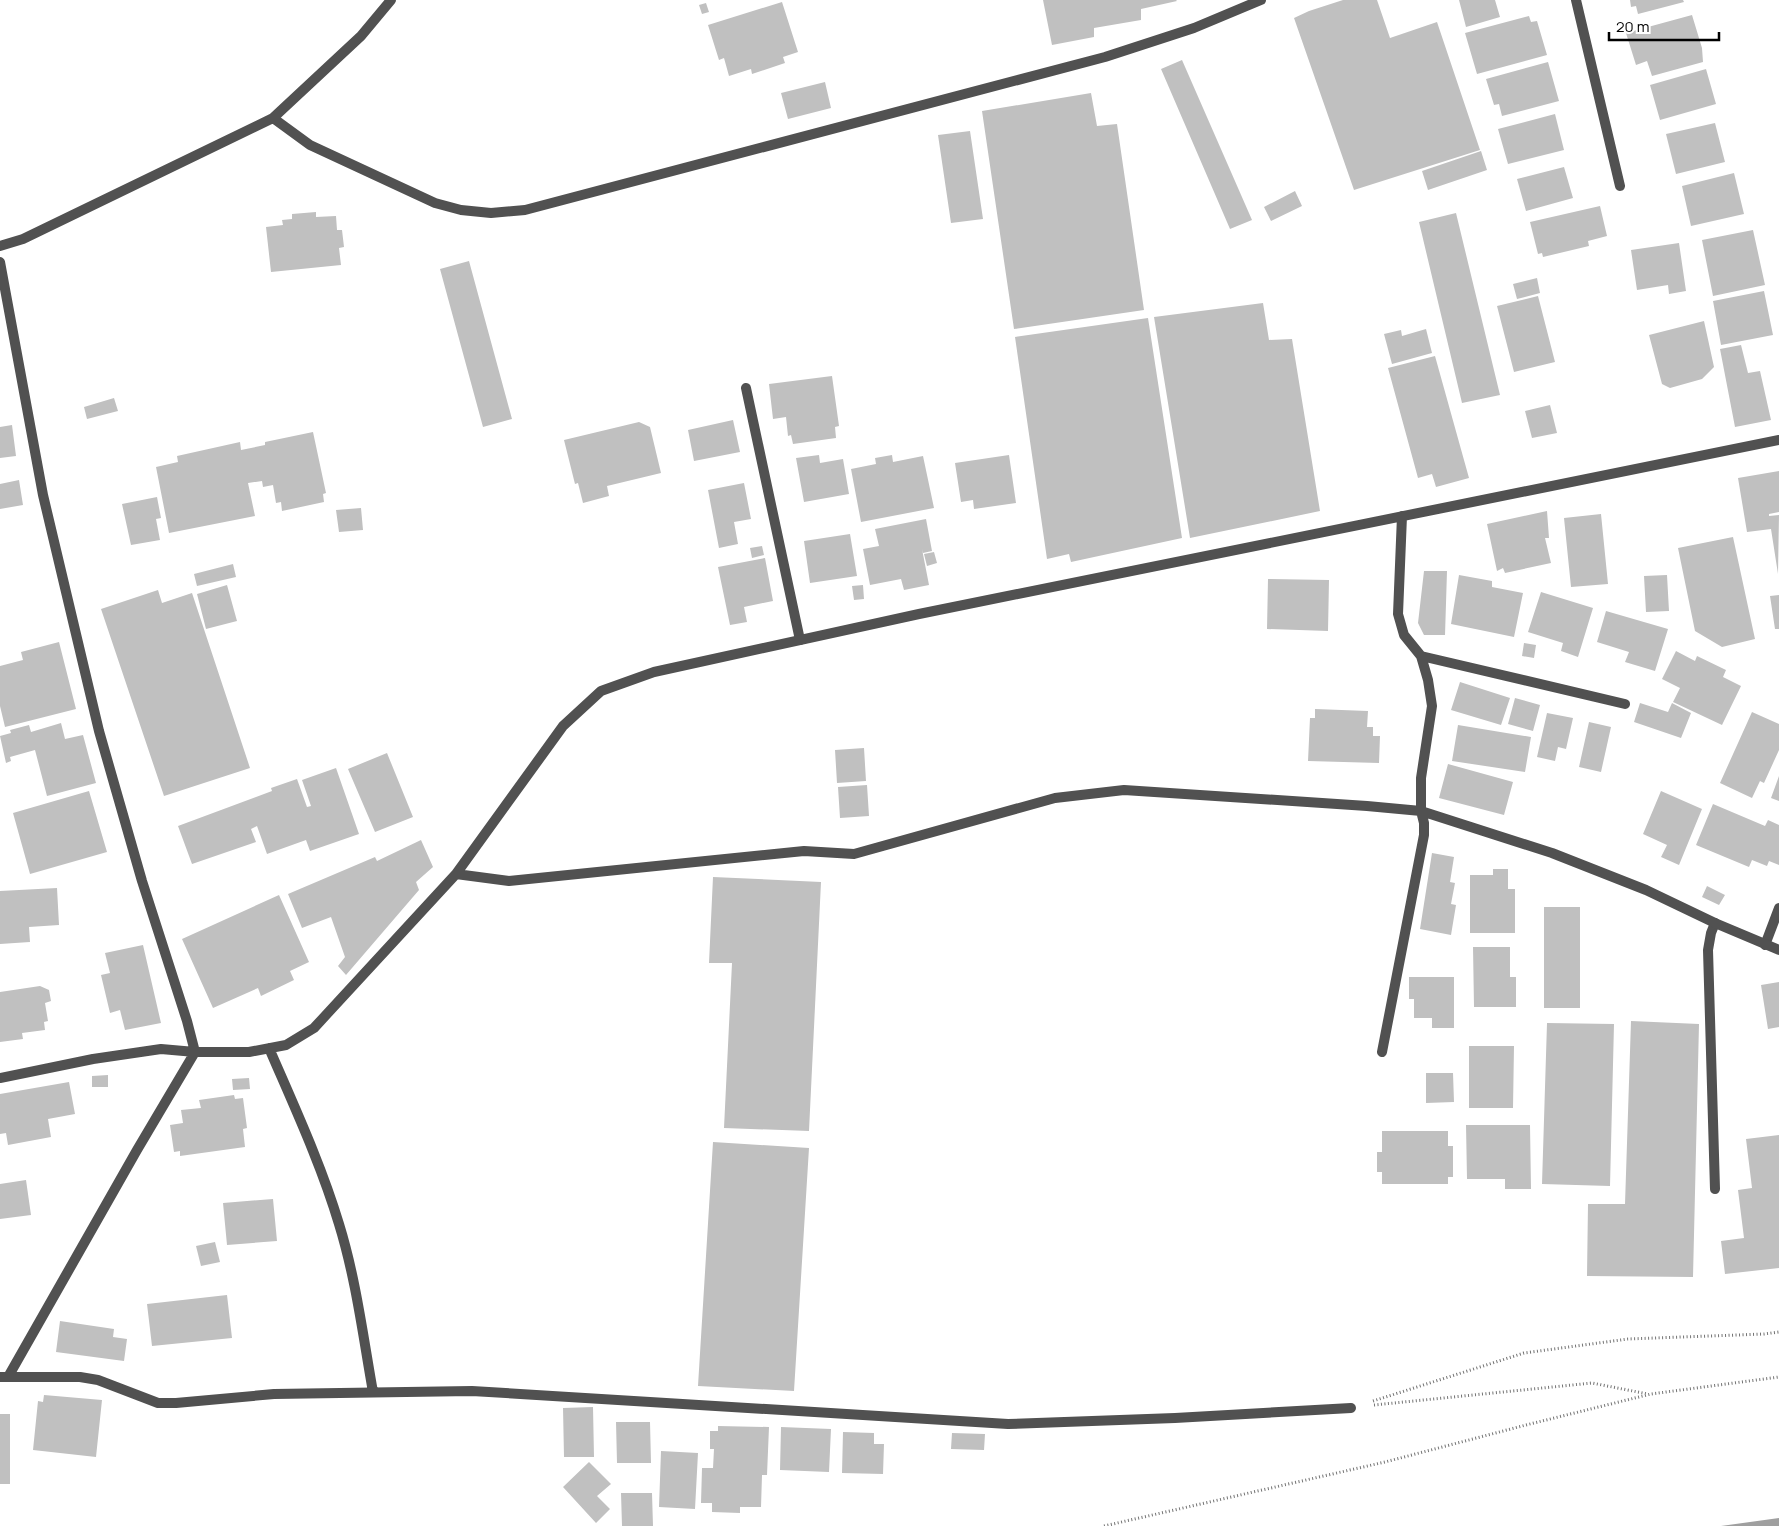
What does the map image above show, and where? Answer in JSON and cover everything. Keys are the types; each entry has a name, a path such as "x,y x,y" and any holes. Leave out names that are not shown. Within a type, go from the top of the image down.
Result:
{"street":[{"path":"0,246 23,239 273,118 361,36 391,0"},
{"path":"273,118 310,145 435,203 461,210 491,213 525,210 1105,57 1194,28 1261,0"},
{"path":"1576,0 1620,186"},
{"path":"0,262 43,495 99,731 142,881 187,1021 195,1052 4,1377"},
{"path":"746,388 800,640"},
{"path":"0,1078 93,1059 141,1052 161,1050 249,1052 286,1044 314,1028 456,874 563,726 602,691 654,672 928,612 1779,440"},
{"path":"1382,1052 1424,835 1421,811 1421,778 1432,706 1428,680 1421,656 1404,635 1398,614 1402,516"},
{"path":"1421,656 1625,704"},
{"path":"456,874 509,881 804,851 854,854 1055,798 1124,790 1421,811 1552,853 1646,890 1715,923 1779,950"},
{"path":"1765,945 1779,908"},
{"path":"1715,923 1708,950 1715,1189"},
{"path":"269,1048 309,1142 339,1224 351,1270 373,1392"},
{"path":"4,1377 80,1377 98,1380 158,1403 274,1394 482,1392 1008,1424 1175,1418 1351,1408"}],"path":[{"path":"1351,1408 1524,1353 1628,1339 1779,1332"},
{"path":"1104,1526 1385,1462 1651,1394 1779,1377"},
{"path":"1351,1408 1592,1383 1651,1394"}],"shaded area":[{"path":"1779,1518 1779,1526 1721,1526"}],"building":[{"path":"1043,0 1177,1 1141,9 1141,20 1094,28 1094,37 1052,45"},
{"path":"1343,0 1377,0 1390,38 1437,22 1480,150 1354,190 1294,18"},
{"path":"1459,0 1495,0 1500,17 1466,27"},
{"path":"1630,0 1683,0 1684,2 1638,14 1636,6 1631,7"},
{"path":"782,2 798,52 783,57 785,63 752,74 751,69 729,76 724,58 719,60 708,25"},
{"path":"706,3 709,12 702,14 699,5"},
{"path":"1692,15 1702,48 1703,62 1652,76 1647,61 1636,65 1626,33"},
{"path":"1529,16 1531,22 1537,21 1547,55 1477,74 1465,33"},
{"path":"1182,60 1252,220 1230,229 1161,69"},
{"path":"1548,62 1559,101 1502,116 1499,104 1494,105 1486,79"},
{"path":"1706,69 1716,104 1660,120 1650,85"},
{"path":"825,82 831,108 788,119 781,93"},
{"path":"1091,93 1097,126 1117,124 1144,310 1014,329 982,111"},
{"path":"1555,114 1564,150 1508,164 1498,129"},
{"path":"1715,123 1725,162 1676,174 1666,134"},
{"path":"970,131 983,219 951,223 938,135"},
{"path":"1481,151 1487,170 1428,190 1422,171"},
{"path":"1564,167 1573,198 1526,211 1517,179"},
{"path":"1734,173 1744,214 1691,226 1682,186"},
{"path":"1295,191 1302,206 1271,221 1264,207"},
{"path":"1600,206 1607,236 1588,241 1589,246 1543,257 1542,253 1538,254 1530,222"},
{"path":"316,212 316,217 336,216 337,230 342,230 344,247 339,248 341,265 271,272 266,227 283,225 282,220 292,219 292,214"},
{"path":"1456,213 1500,395 1462,403 1419,222"},
{"path":"1753,230 1765,285 1713,296 1702,240"},
{"path":"1679,243 1686,291 1669,294 1668,285 1637,290 1631,250"},
{"path":"469,261 512,419 483,427 440,269"},
{"path":"1537,278 1540,293 1517,299 1513,284"},
{"path":"1764,291 1773,335 1721,345 1713,301"},
{"path":"1538,296 1555,362 1514,372 1497,306"},
{"path":"1263,303 1269,340 1292,339 1320,511 1190,538 1154,317"},
{"path":"1148,318 1182,538 1071,562 1069,554 1047,559 1015,337"},
{"path":"1704,321 1714,367 1702,379 1670,388 1662,384 1649,335"},
{"path":"1426,329 1432,353 1392,364 1384,334 1401,330 1402,336"},
{"path":"1741,345 1748,373 1760,371 1771,420 1735,427 1720,349"},
{"path":"1435,356 1469,478 1436,487 1432,474 1418,478 1388,368"},
{"path":"832,376 839,426 835,427 836,438 793,444 791,435 788,436 786,417 773,419 769,384"},
{"path":"114,398 118,411 87,419 84,407"},
{"path":"1550,405 1557,433 1532,438 1525,411"},
{"path":"733,420 740,452 694,461 688,430"},
{"path":"639,422 650,427 661,473 607,486 609,496 583,503 578,483 575,484 564,440"},
{"path":"12,425 16,456 0,458 0,427"},
{"path":"313,432 326,493 323,494 324,502 282,511 281,502 276,503 273,485 263,487 262,481 248,483 255,516 169,533 156,467 178,462 177,456 240,442 241,450 265,445 265,442"},
{"path":"819,455 820,463 843,459 849,494 804,502 796,458"},
{"path":"892,455 893,462 923,456 934,508 861,522 851,469 876,464 875,458"},
{"path":"1009,455 1016,503 974,509 973,500 961,502 955,463"},
{"path":"1779,471 1779,512 1769,514 1769,516 1779,515 1778,574 1771,529 1747,532 1738,478"},
{"path":"19,480 23,505 0,509 0,484"},
{"path":"744,483 751,519 734,522 738,544 719,548 708,490"},
{"path":"157,497 161,518 156,519 160,540 131,545 122,504"},
{"path":"361,508 363,530 339,532 336,510"},
{"path":"1547,511 1549,538 1545,538 1551,563 1505,573 1503,568 1497,571 1487,524"},
{"path":"1601,514 1608,584 1571,587 1564,518"},
{"path":"926,519 932,551 923,553 922,549 929,585 904,590 901,579 870,585 863,549 879,546 875,529"},
{"path":"850,534 857,576 810,583 804,541"},
{"path":"1733,537 1755,639 1722,647 1695,631 1678,548"},
{"path":"762,546 764,555 752,558 750,548"},
{"path":"934,552 937,563 927,566 924,554"},
{"path":"765,558 773,601 744,607 747,622 730,625 718,567"},
{"path":"233,564 236,577 197,586 194,574"},
{"path":"1424,571 1447,571 1445,635 1424,635 1418,623"},
{"path":"1459,575 1492,581 1492,587 1523,593 1514,637 1451,624"},
{"path":"1667,575 1669,611 1646,612 1644,576"},
{"path":"1268,579 1329,580 1328,631 1267,629"},
{"path":"227,585 237,621 206,629 197,594"},
{"path":"863,585 864,599 854,600 852,586"},
{"path":"158,590 162,603 192,593 250,768 164,796 101,609"},
{"path":"1541,592 1593,608 1578,657 1561,651 1563,643 1528,632"},
{"path":"1779,595 1779,629 1775,629 1770,596"},
{"path":"1606,611 1668,629 1655,671 1625,662 1629,652 1597,642"},
{"path":"59,642 76,709 5,727 0,706 0,666 23,660 21,652"},
{"path":"1524,643 1536,645 1534,658 1522,656"},
{"path":"1676,651 1695,661 1697,656 1726,670 1723,677 1741,686 1722,725 1673,702 1680,688 1662,679"},
{"path":"1460,682 1510,698 1501,725 1451,710"},
{"path":"1515,698 1540,705 1533,731 1508,724"},
{"path":"1640,703 1668,712 1672,703 1691,713 1681,738 1634,722"},
{"path":"1315,709 1368,711 1367,727 1373,727 1373,736 1380,736 1379,763 1308,761 1310,718 1315,718"},
{"path":"1752,712 1779,724 1779,750 1764,783 1760,781 1752,798 1720,783"},
{"path":"1547,713 1573,718 1566,749 1558,747 1555,761 1537,757"},
{"path":"1589,722 1611,727 1601,772 1579,767"},
{"path":"61,723 65,739 83,735 96,783 47,796 35,750 10,757 11,761 6,763 0,736 11,733 10,730 29,725 31,732"},
{"path":"1458,725 1531,737 1525,772 1452,761"},
{"path":"864,748 866,781 837,783 835,750"},
{"path":"387,753 413,817 375,832 348,769"},
{"path":"1448,764 1513,782 1504,815 1439,798"},
{"path":"336,768 359,834 310,851 306,840 267,854 257,826 251,829 256,842 192,864 178,826 272,791 271,788 297,779 307,807 311,806 302,780"},
{"path":"1779,776 1779,801 1771,798"},
{"path":"867,785 869,816 840,818 838,787"},
{"path":"89,791 107,852 30,874 13,813"},
{"path":"1661,791 1702,809 1679,865 1661,857 1667,845 1643,834"},
{"path":"1713,804 1765,826 1768,820 1779,825 1779,865 1769,861 1767,866 1752,860 1749,867 1696,845"},
{"path":"421,840 433,867 416,882 419,890 346,975 338,966 345,957 331,917 302,928 288,894 375,857 377,861"},
{"path":"1432,853 1454,857 1450,882 1455,883 1451,904 1456,905 1451,935 1420,929"},
{"path":"1493,869 1508,869 1508,889 1515,889 1515,933 1470,933 1470,875 1493,875"},
{"path":"713,877 821,882 809,1131 724,1128 732,963 709,963"},
{"path":"1707,886 1725,895 1719,905 1702,897"},
{"path":"57,888 59,925 29,927 30,942 0,944 0,891"},
{"path":"279,895 309,962 290,971 294,980 261,996 258,988 213,1008 182,939"},
{"path":"1544,907 1580,907 1580,1008 1544,1008"},
{"path":"143,945 161,1023 125,1030 120,1010 110,1013 101,975 110,973 105,953"},
{"path":"1473,947 1510,947 1510,977 1516,977 1516,1007 1474,1007"},
{"path":"1409,977 1454,977 1454,1028 1432,1028 1432,1018 1414,1018 1414,999 1409,999"},
{"path":"1779,982 1779,1027 1768,1029 1761,985"},
{"path":"40,986 49,990 51,1001 45,1003 48,1021 44,1022 45,1030 22,1033 23,1039 0,1042 0,992"},
{"path":"1631,1021 1699,1024 1693,1277 1587,1276 1588,1204 1625,1204"},
{"path":"1547,1023 1614,1024 1610,1186 1542,1184"},
{"path":"1469,1046 1514,1046 1513,1108 1469,1108"},
{"path":"1426,1073 1453,1073 1454,1102 1426,1103"},
{"path":"108,1075 108,1087 92,1087 92,1076"},
{"path":"249,1078 250,1089 233,1090 232,1079"},
{"path":"69,1082 75,1114 48,1119 51,1137 8,1145 6,1133 0,1134 0,1094"},
{"path":"234,1095 235,1099 243,1098 247,1128 243,1129 245,1147 180,1156 180,1151 174,1152 170,1125 183,1123 181,1110 201,1108 199,1100"},
{"path":"1466,1125 1530,1125 1531,1189 1505,1189 1505,1179 1467,1179"},
{"path":"1382,1131 1448,1131 1448,1146 1453,1146 1453,1177 1448,1177 1448,1184 1382,1184 1382,1172 1377,1172 1377,1152 1382,1152"},
{"path":"1779,1135 1779,1268 1725,1274 1721,1241 1744,1238 1738,1190 1752,1188 1746,1139"},
{"path":"713,1142 809,1148 794,1391 698,1386"},
{"path":"26,1180 31,1215 0,1219 0,1184"},
{"path":"273,1199 277,1241 227,1245 223,1203"},
{"path":"215,1242 220,1262 201,1266 196,1246"},
{"path":"227,1295 232,1338 152,1346 147,1304"},
{"path":"60,1321 114,1329 113,1337 127,1339 124,1361 56,1352"},
{"path":"44,1395 102,1400 96,1457 33,1450 38,1401 43,1402"},
{"path":"593,1407 594,1457 564,1457 563,1408"},
{"path":"0,1414 10,1414 10,1484 0,1484"},
{"path":"616,1422 650,1422 651,1463 617,1463"},
{"path":"718,1426 769,1427 767,1475 762,1475 761,1507 740,1507 740,1513 712,1512 712,1503 701,1503 702,1468 713,1468 714,1449 710,1449 710,1431 718,1431"},
{"path":"781,1427 831,1429 829,1472 780,1470"},
{"path":"843,1432 874,1433 874,1444 884,1444 883,1474 842,1473"},
{"path":"952,1433 985,1434 984,1450 951,1449"},
{"path":"661,1451 698,1453 695,1509 659,1507"},
{"path":"589,1462 611,1484 597,1496 610,1509 596,1523 563,1487"},
{"path":"621,1493 652,1493 653,1526 622,1526"}]}
